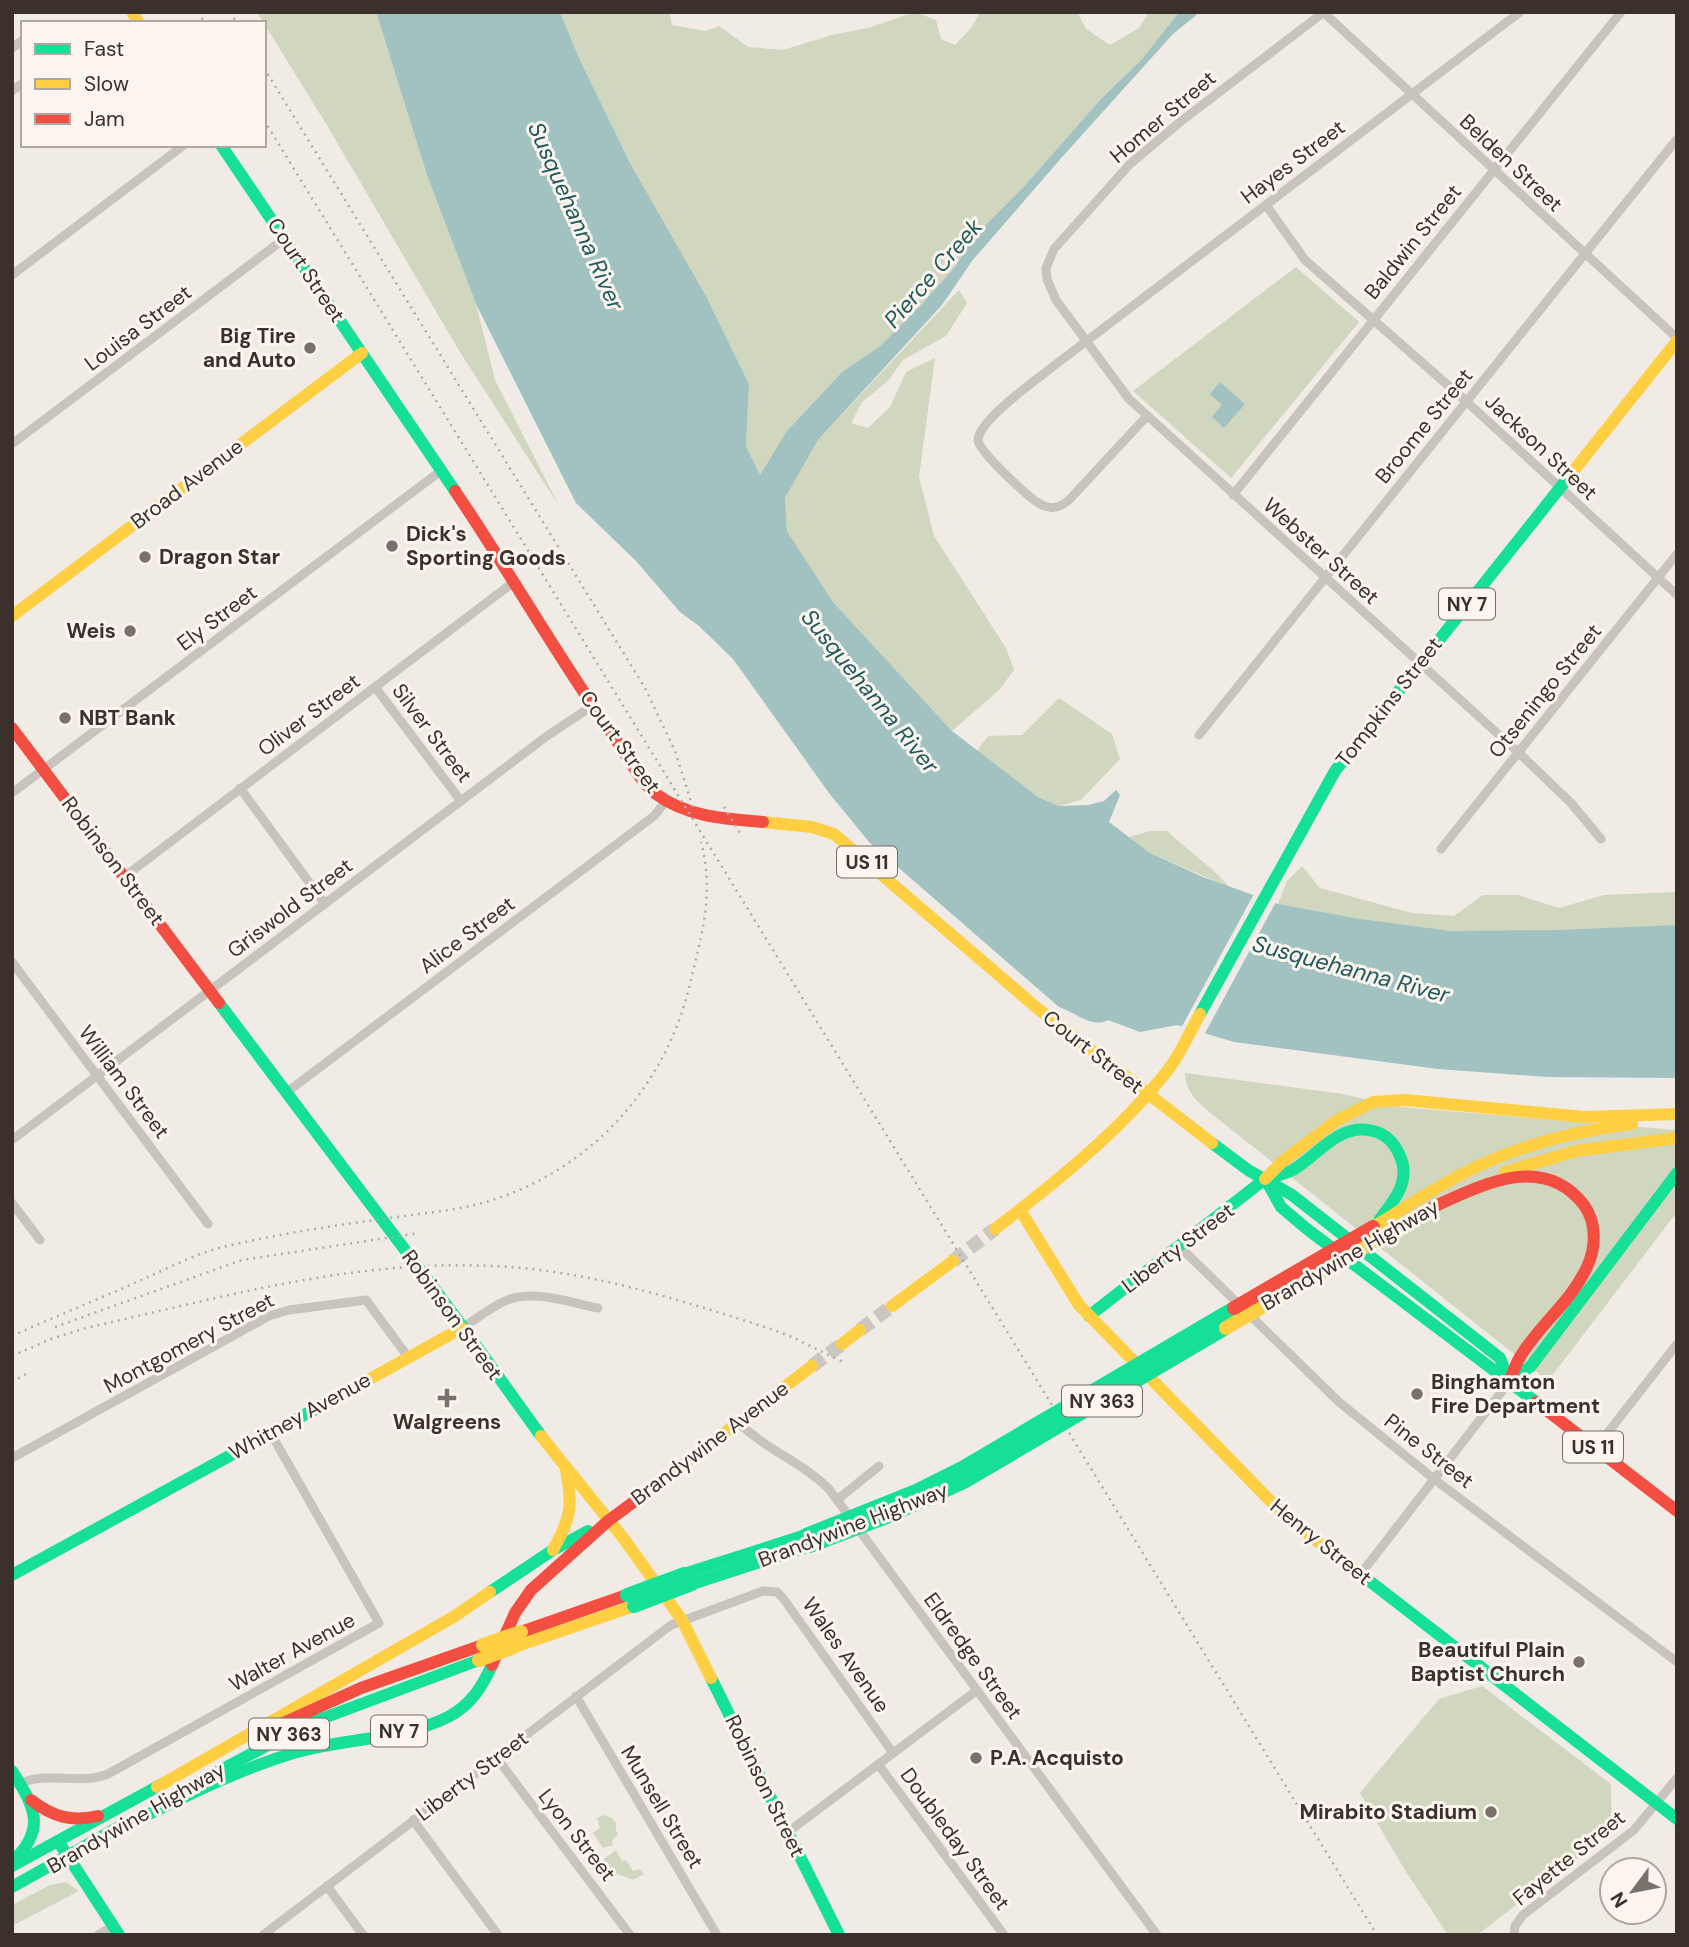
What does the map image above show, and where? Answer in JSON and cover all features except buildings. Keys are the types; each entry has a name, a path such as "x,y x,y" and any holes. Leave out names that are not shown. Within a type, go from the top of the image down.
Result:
{"main road":[{"name":"Court Street","path":"222,147 442,470 592,706 647,785 665,802 680,810 702,816 804,825 834,834 1037,1008 1248,1170 1292,1195 1500,1358 1509,1382 1677,1511"},
{"name":"Tompkins Street","path":"1147,1094 1181,1052 1335,771 1677,340"},
{"name":"Broad Avenue","path":"12,616 362,353"},
{"name":"Robinson Street","path":"12,728 287,1092 566,1470 649,1572 682,1620 839,1935"},
{"name":"NY 7","path":"995,1229 1063,1177 1147,1094"},
{"path":"1265,1179 1283,1161 1336,1121 1373,1102 1405,1100 1585,1116 1677,1114"},
{"name":"Brandywine Highway","path":"12,1887 305,1725 688,1579 892,1515 964,1482 1378,1231 1466,1173 1524,1147 1573,1133 1677,1119"},
{"path":"1265,1179 1291,1171 1346,1130 1359,1128 1377,1131 1395,1146 1404,1170 1402,1186 1378,1231"},
{"name":"Brandywine Highway","path":"1378,1231 1484,1181 1544,1159 1601,1147 1677,1138"},
{"path":"1509,1382 1531,1366 1677,1173"},
{"path":"1433,1207 1493,1182 1529,1175 1551,1178 1567,1187 1578,1197 1589,1214 1594,1238 1588,1266 1560,1308 1519,1359 1509,1382"},
{"name":"Liberty Street","path":"1089,1316 1265,1179"},
{"name":"Henry Street","path":"1020,1210 1075,1299 1089,1316 1286,1517 1677,1819"},
{"path":"892,1306 953,1261"},
{"name":"Whitney Avenue","path":"12,1575 462,1328"},
{"path":"842,1344 860,1330"},
{"name":"Brandywine Avenue","path":"608,1521 812,1366"},
{"path":"553,1550 572,1514 566,1470"},
{"name":"NY 7","path":"157,1787 455,1616 553,1550 608,1521"},
{"name":"NY 7","path":"110,1833 243,1771 294,1753 423,1726 457,1712 483,1685 522,1601 608,1521"},
{"name":"Brandywine Highway","path":"12,1864 309,1711 417,1667 483,1644 631,1600"},
{"path":"12,1864 28,1846 35,1832 35,1815 30,1799 16,1778"},
{"path":"30,1799 47,1813 62,1819 82,1819 108,1813"},
{"path":"58,1841 116,1931"}],"street":[{"name":"Belden Street","path":"1323,12 1677,340"},
{"name":"Homer Street","path":"1046,268 1054,249 1146,149 1323,12"},
{"name":"Hayes Street","path":"1147,416 1068,501 1059,507 1041,505 980,447 978,440 981,429 992,417 1051,368 1520,12"},
{"name":"Baldwin Street","path":"1233,495 1621,12"},
{"name":"Broome Street","path":"1199,735 1677,139"},
{"path":"12,275 181,147"},
{"name":"Jackson Street","path":"1266,205 1300,256 1466,402 1677,595"},
{"name":"Louisa Street","path":"12,444 285,239"},
{"name":"Webster Street","path":"1046,268 1047,279 1056,300 1114,381 1147,416 1519,752 1571,803 1601,839"},
{"name":"Ely Street","path":"12,793 442,470"},
{"name":"Otseningo Street","path":"1441,849 1677,554"},
{"name":"Oliver Street","path":"124,877 515,581"},
{"name":"Silver Street","path":"375,687 461,801"},
{"name":"Griswold Street","path":"12,1140 461,801 592,706"},
{"path":"240,788 325,904"},
{"name":"Alice Street","path":"287,1092 654,816 665,802"},
{"name":"William Street","path":"12,962 208,1224"},
{"path":"12,1203 40,1240"},
{"name":"Pine Street","path":"1179,1246 1339,1402 1434,1479 1677,1662"},
{"name":"Whitney Avenue","path":"462,1328 498,1305 515,1298 545,1298 598,1308"},
{"name":"Montgomery Street","path":"12,1458 269,1316 289,1310 366,1300 408,1357"},
{"path":"1595,1449 1677,1344"},
{"path":"1360,1574 1509,1382"},
{"name":"Eldredge Street","path":"738,1422 762,1444 818,1478 837,1500 1157,1935"},
{"name":"Walter Avenue","path":"16,1778 84,1780 108,1774 379,1623 270,1432"},
{"path":"837,1500 879,1466"},
{"name":"Wales Avenue","path":"682,1620 763,1591 777,1592 805,1627 893,1753"},
{"name":"Liberty Street","path":"263,1935 576,1696 671,1625 682,1620"},
{"path":"788,1832 976,1691"},
{"name":"Munsell Street","path":"576,1696 717,1935"},
{"name":"Lyon Street","path":"496,1757 630,1935"},
{"name":"Doubleday Street","path":"878,1764 1004,1935"},
{"name":"Fayette Street","path":"1514,1935 1515,1926 1523,1915 1634,1830 1677,1778"},
{"path":"413,1820 498,1935"},
{"path":"327,1886 363,1935"},
{"path":"98,1935 116,1931"}],"green space":[{"path":"257,12 376,12 427,175 476,304 495,380 559,506 458,349 266,27 266,21 263,21"},
{"path":"560,12 669,12 672,25 706,31 719,26 748,47 783,50 832,35 868,28 915,12 936,20 941,39 955,45 972,27 980,12 1077,12 1086,29 1110,45 1139,28 1149,12 1179,12 1142,59 1100,100 1027,183 970,241 956,266 921,305 880,346 842,372 786,432 760,475 746,446 749,384 706,296 630,163 579,58"},
{"path":"1296,267 1359,322 1231,478 1133,391"},
{"path":"959,290 967,303 946,336 903,360 888,381 862,402 851,423 868,428 890,407 906,372 935,358 919,477 934,536 1006,648 1014,670 999,690 952,731 833,602 787,531 785,498 818,440"},
{"path":"1059,698 1112,734 1120,759 1081,800 1059,806 1038,797 977,751 988,736 1022,735"},
{"path":"1150,831 1167,831 1229,887 1150,853 1129,837"},
{"path":"1302,866 1320,888 1412,913 1454,916 1483,895 1518,895 1559,908 1604,895 1677,892 1677,925 1536,932 1452,931 1386,924 1278,904 1287,881"},
{"path":"1185,1073 1343,1094 1400,1107 1677,1130 1677,1212 1548,1381 1213,1115 1190,1092"},
{"name":"Mirabito Stadium","path":"1482,1686 1611,1784 1612,1832 1477,1935 1448,1935 1403,1867 1360,1793 1439,1699"},
{"path":"604,1815 616,1823 618,1834 612,1840 613,1845 603,1848 593,1833 600,1828 597,1818"},
{"path":"616,1850 622,1861 626,1860 633,1871 640,1869 644,1874 633,1880 612,1872 601,1878 592,1868"},
{"path":"66,1882 79,1891 12,1926 12,1905 50,1885"}],"water":[{"name":"Susquehanna River","path":"376,12 560,12 579,58 630,163 706,296 749,384 746,446 760,475 786,432 842,372 880,346 921,305 956,266 970,241 1027,183 1100,100 1142,59 1179,12 1200,12 1173,34 1063,156 972,261 942,305 818,440 785,498 787,531 833,602 952,731 1038,797 1059,806 1088,805 1104,801 1116,790 1120,795 1109,822 1150,853 1203,877 1278,904 1360,919 1451,931 1677,925 1677,1078 1548,1077 1438,1069 1234,1042 1177,1025 1140,1032 1108,1020 1090,1021 1059,1007 869,842 829,793 733,659 699,626 680,612 636,561 576,503 476,304 427,175"},
{"path":"1220,382 1245,404 1224,428 1212,417 1222,405 1210,394"}],"pier":[{"path":"1255,892 1277,900 1203,1037 1180,1030"}],"tunnel":[{"path":"953,1261 995,1229"},
{"path":"860,1330 892,1306"},
{"path":"812,1366 842,1344"}],"railway":[{"path":"198,12 204,21"},
{"path":"230,12 236,21"},
{"path":"266,71 645,688 675,751 693,808"},
{"path":"266,123 1377,1935"},
{"path":"724,807 742,836"},
{"path":"12,1336 215,1249 305,1231 478,1204 516,1191 552,1174 584,1151 613,1125 660,1062 677,1026 689,988 705,916 707,880 701,842"},
{"path":"55,1327 242,1260 419,1233"},
{"path":"12,1356 86,1328 237,1293 338,1275 441,1265 493,1266 564,1273 634,1288 771,1329 845,1363"},
{"path":"12,1382 28,1373"}],"traffic: fast":[{"path":"222,147 455,491"},
{"path":"1200,1014 1335,771 1575,469"},
{"path":"219,1003 454,1315 541,1436"},
{"path":"1267,1179 1293,1170 1340,1135 1361,1129 1378,1132 1395,1147 1404,1173 1396,1197 1380,1219"},
{"path":"1212,1143 1248,1170 1292,1195 1500,1358 1509,1382"},
{"path":"1510,1381 1531,1366 1677,1173"},
{"path":"1089,1316 1265,1179"},
{"path":"1266,1180 1281,1207 1307,1229 1536,1402"},
{"path":"806,1535 916,1491 962,1468 1234,1308"},
{"path":"810,1546 892,1515 964,1482 1226,1328"},
{"path":"12,1575 359,1385"},
{"path":"490,1592 553,1550 588,1531"},
{"path":"684,1574 806,1535"},
{"path":"692,1584 810,1546"},
{"path":"627,1595 684,1574"},
{"path":"1363,1576 1677,1819"},
{"path":"634,1606 692,1584"},
{"path":"193,1785 305,1725 479,1660"},
{"path":"110,1833 202,1789 273,1760 316,1747 430,1725 463,1707 475,1695 492,1665"},
{"path":"711,1678 839,1935"},
{"path":"12,1771 27,1796 34,1818 30,1839 12,1862"},
{"path":"12,1866 164,1783"},
{"path":"12,1887 117,1828"},
{"path":"58,1841 119,1935"}],"traffic: slow":[{"path":"132,12 138,21"},
{"path":"1575,469 1677,341"},
{"path":"12,616 362,353"},
{"path":"763,822 812,827 834,834 1037,1008 1212,1143"},
{"path":"995,1229 1064,1174 1129,1114 1173,1063 1200,1014"},
{"path":"1265,1179 1283,1161 1336,1121 1373,1102 1405,1100 1585,1117 1677,1114"},
{"path":"1373,1227 1454,1178 1526,1147 1568,1135 1632,1124"},
{"path":"1505,1172 1576,1151 1677,1138"},
{"path":"1383,1236 1440,1203"},
{"path":"1020,1210 1079,1305 1286,1517 1363,1576"},
{"path":"1226,1328 1383,1236"},
{"path":"892,1306 953,1261"},
{"path":"359,1385 462,1328"},
{"path":"842,1344 860,1330"},
{"path":"655,1486 812,1366"},
{"path":"541,1436 624,1539 682,1620 711,1678"},
{"path":"553,1550 569,1512 566,1470"},
{"path":"157,1787 455,1616 490,1592"},
{"path":"514,1647 634,1606"},
{"path":"483,1645 521,1632"},
{"path":"479,1660 514,1647"}],"traffic: jam":[{"path":"455,491 574,677 650,789 668,802 694,812 763,822"},
{"path":"12,728 219,1003"},
{"path":"1433,1207 1492,1183 1531,1177 1550,1180 1568,1189 1588,1212 1594,1236 1587,1267 1572,1291 1528,1345 1509,1382"},
{"path":"1234,1308 1373,1227"},
{"path":"1536,1402 1677,1511"},
{"path":"492,1665 515,1613 531,1590 608,1521 655,1486"},
{"path":"521,1632 627,1595"},
{"path":"279,1725 361,1688 483,1645"},
{"path":"31,1800 47,1811 63,1817 98,1816"}],"place":[{"name":"Big Tire and Auto","path":"310,348"},
{"name":"Dick's Sporting Goods","path":"392,546"},
{"name":"Dragon Star","path":"145,557"},
{"name":"Weis","path":"130,631"},
{"name":"NBT Bank","path":"65,718"},
{"name":"Binghamton Fire Department","path":"1417,1394"},
{"name":"Walgreens","path":"447,1398"},
{"name":"Beautiful Plain Baptist Church","path":"1579,1662"},
{"name":"P.A. Acquisto","path":"976,1758"},
{"name":"Mirabito Stadium","path":"1491,1812"}],"water label":[{"name":"Pierce Creek","path":"933,273"}]}
